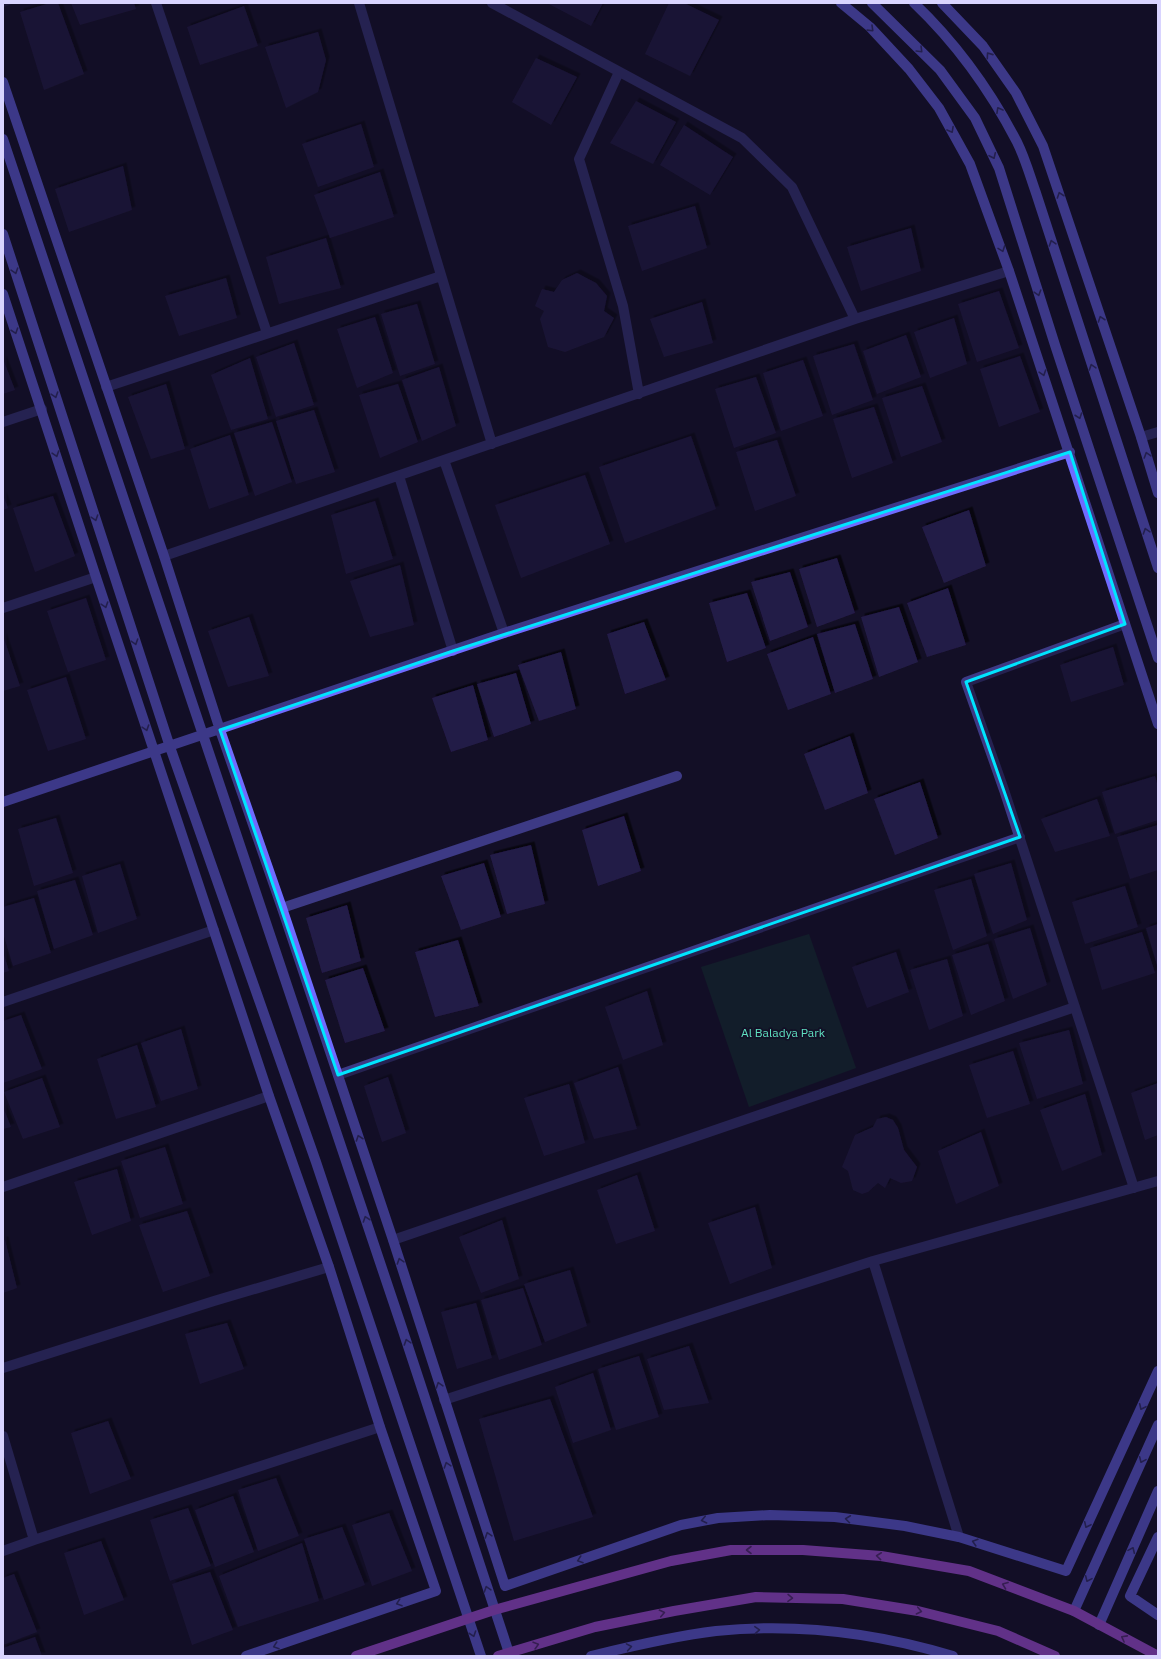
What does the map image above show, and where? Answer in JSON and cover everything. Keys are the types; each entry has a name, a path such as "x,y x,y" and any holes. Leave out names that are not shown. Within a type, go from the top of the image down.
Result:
{"main road":[{"path":"841,3 870,27 904,64 939,108 970,164 1009,271 1070,452 1158,724"},
{"path":"872,3 940,70 975,118 999,168 1055,345 1158,658"},
{"path":"914,3 954,45 990,95 1017,143 1036,193 1158,568"},
{"path":"942,3 982,46 1012,87 1043,146 1141,436 1158,493"},
{"path":"3,82 164,556 220,730 338,1075 505,1586 681,1525 718,1518 770,1515 835,1517 905,1526 959,1537 1066,1571 1158,1371"},
{"path":"3,139 402,1325 509,1654"},
{"path":"3,234 170,747 316,1162 481,1656"},
{"path":"3,294 154,752 269,1096 329,1267 380,1427 436,1591 246,1656"},
{"path":"3,802 203,736 504,633 1070,452"},
{"path":"1074,1611 1158,1425"},
{"path":"1100,1625 1158,1491"},
{"path":"1158,1537 1130,1596 1158,1615"},
{"path":"356,1656 494,1610 671,1561 731,1550 803,1550 881,1556 969,1571 1074,1611 1158,1656"},
{"path":"498,1656 509,1654 596,1627 674,1611 756,1597 843,1598 918,1611 998,1631 1055,1656"},
{"path":"591,1656 621,1648 716,1631 785,1628 868,1636 918,1646 953,1656"}],"street":[{"path":"156,3 267,333"},
{"path":"359,3 492,444"},
{"path":"492,3 742,138 792,187 855,319"},
{"path":"619,72 579,159 624,306 639,394"},
{"path":"164,556 855,319 1009,271"},
{"path":"106,387 441,276"},
{"path":"3,422 42,409"},
{"path":"1141,436 1158,432"},
{"path":"444,460 504,633"},
{"path":"399,476 453,651"},
{"path":"3,608 96,577"},
{"path":"1126,624 966,682 1020,837 1134,1188"},
{"path":"282,908 678,776"},
{"path":"338,1075 1020,837"},
{"path":"3,1002 214,930"},
{"path":"393,1240 1075,1007"},
{"path":"3,1187 269,1096"},
{"path":"444,1400 873,1261 1158,1180"},
{"path":"873,1261 959,1537"},
{"path":"3,1368 214,1301 329,1267"},
{"path":"3,1551 380,1427"},
{"path":"3,1436 34,1540"}],"highlighted area":[{"path":"1070,452 1125,624 966,682 1020,837 338,1075 220,730 453,651"}],"green space":[{"name":"Al Baladya Park","path":"809,934 856,1068 749,1107 701,967"}],"building":[{"path":"3,3 14,3 4,7"},
{"path":"50,3 58,3 84,74 44,90 20,12"},
{"path":"71,3 134,3 136,9 80,25"},
{"path":"547,3 603,3 591,26"},
{"path":"669,3 684,3 719,20 690,76 645,54"},
{"path":"244,6 258,46 200,65 187,27"},
{"path":"318,32 326,60 318,92 286,108 265,47"},
{"path":"536,58 577,77 551,125 512,102"},
{"path":"636,101 676,122 653,164 610,143"},
{"path":"361,124 374,167 318,187 302,144"},
{"path":"684,125 733,157 710,195 660,165"},
{"path":"123,166 132,210 69,232 55,189"},
{"path":"380,172 394,217 330,238 314,195"},
{"path":"695,206 707,248 642,271 628,226"},
{"path":"911,228 921,271 861,291 847,247"},
{"path":"326,238 341,288 279,304 266,257"},
{"path":"577,273 596,283 607,296 604,311 614,318 604,337 565,352 548,347 540,319 544,311 535,306 542,289 554,292 562,280"},
{"path":"226,278 237,318 179,336 165,296"},
{"path":"999,291 1019,348 977,362 958,304"},
{"path":"702,302 713,343 664,357 650,319"},
{"path":"417,304 435,364 400,376 381,314"},
{"path":"375,317 393,373 357,388 337,329"},
{"path":"954,318 967,364 930,378 914,332"},
{"path":"906,335 921,377 877,394 863,351"},
{"path":"294,343 314,405 276,417 256,357"},
{"path":"854,344 873,400 832,415 813,356"},
{"path":"1020,356 1040,412 999,427 980,369"},
{"path":"250,358 268,419 231,430 211,375"},
{"path":"3,359 15,390 3,394"},
{"path":"803,360 823,416 781,431 763,373"},
{"path":"439,367 456,426 422,441 402,380"},
{"path":"756,377 776,433 734,448 715,389"},
{"path":"166,384 185,449 151,459 128,397"},
{"path":"398,384 418,442 380,458 359,395"},
{"path":"922,386 942,442 901,457 882,398"},
{"path":"874,407 893,463 852,478 833,419"},
{"path":"314,410 335,472 296,484 276,421"},
{"path":"272,422 292,482 255,496 234,433"},
{"path":"230,435 249,495 209,509 190,449"},
{"path":"691,436 716,509 625,543 599,467"},
{"path":"777,440 796,496 755,511 736,452"},
{"path":"585,475 610,544 521,578 495,505"},
{"path":"3,495 8,508 3,510"},
{"path":"53,496 75,556 35,572 13,508"},
{"path":"375,501 393,559 346,574 331,515"},
{"path":"969,510 986,566 944,583 922,527"},
{"path":"837,558 855,613 817,627 799,569"},
{"path":"400,565 414,625 370,637 350,581"},
{"path":"790,572 808,627 770,641 751,582"},
{"path":"948,588 966,645 927,657 907,603"},
{"path":"747,593 766,648 727,662 709,603"},
{"path":"86,598 106,660 68,672 47,611"},
{"path":"899,607 918,662 879,677 861,617"},
{"path":"249,617 269,676 228,687 208,631"},
{"path":"644,622 666,680 625,694 607,634"},
{"path":"855,624 873,679 835,693 817,634"},
{"path":"3,636 20,686 3,691"},
{"path":"813,637 831,694 788,710 767,654"},
{"path":"1113,647 1124,685 1071,702 1060,665"},
{"path":"561,652 576,709 539,721 518,665"},
{"path":"516,673 531,724 494,737 477,684"},
{"path":"66,677 86,739 48,751 27,690"},
{"path":"473,685 488,740 451,752 432,698"},
{"path":"850,736 868,793 825,810 804,754"},
{"path":"1155,776 1158,787 1158,820 1115,834 1102,792"},
{"path":"920,782 938,838 895,855 874,799"},
{"path":"1097,799 1110,836 1055,852 1041,819"},
{"path":"624,816 641,871 598,886 582,830"},
{"path":"56,818 73,873 34,886 18,829"},
{"path":"1158,825 1158,870 1130,879 1117,837"},
{"path":"531,845 545,904 507,914 490,855"},
{"path":"484,863 501,917 461,930 441,876"},
{"path":"1011,863 1027,920 993,934 974,874"},
{"path":"120,864 137,919 98,933 82,876"},
{"path":"971,879 987,936 953,950 934,890"},
{"path":"75,880 93,935 54,949 37,891"},
{"path":"1125,886 1138,927 1085,944 1072,902"},
{"path":"34,898 51,953 13,966 3,933 3,907"},
{"path":"347,905 361,961 322,973 306,918"},
{"path":"1158,924 1158,968 1146,928"},
{"path":"1030,928 1047,985 1013,999 994,939"},
{"path":"1142,932 1155,973 1102,990 1090,948"},
{"path":"458,940 479,1006 435,1017 415,952"},
{"path":"988,944 1005,1001 971,1015 952,955"},
{"path":"3,952 9,971 3,973"},
{"path":"896,952 909,992 867,1008 852,967"},
{"path":"947,959 963,1016 929,1030 910,970"},
{"path":"363,968 385,1031 345,1043 325,980"},
{"path":"647,991 663,1045 623,1060 605,1007"},
{"path":"21,1015 42,1069 3,1083 3,1021"},
{"path":"181,1029 198,1089 161,1101 141,1043"},
{"path":"1069,1030 1083,1084 1037,1099 1019,1043"},
{"path":"137,1045 156,1107 116,1119 97,1059"},
{"path":"1013,1051 1030,1104 987,1118 969,1065"},
{"path":"618,1067 637,1129 594,1139 574,1083"},
{"path":"388,1077 406,1133 382,1142 364,1086"},
{"path":"42,1078 60,1127 23,1139 4,1092"},
{"path":"1158,1083 1158,1135 1145,1140 1131,1093"},
{"path":"569,1084 585,1143 544,1156 524,1098"},
{"path":"1085,1094 1102,1155 1062,1171 1040,1110"},
{"path":"3,1107 11,1127 3,1129"},
{"path":"886,1117 893,1120 898,1128 904,1150 917,1167 912,1181 901,1183 890,1178 885,1188 878,1183 868,1192 862,1194 853,1190 848,1171 842,1167 855,1135 873,1127 877,1119"},
{"path":"981,1132 999,1186 956,1204 938,1151"},
{"path":"165,1147 183,1204 140,1218 121,1161"},
{"path":"117,1169 131,1221 92,1235 74,1182"},
{"path":"637,1175 655,1231 616,1244 597,1190"},
{"path":"755,1207 772,1268 730,1284 708,1223"},
{"path":"187,1211 210,1276 163,1292 139,1225"},
{"path":"502,1220 519,1279 481,1293 459,1237"},
{"path":"3,1240 5,1240 17,1288 3,1293"},
{"path":"570,1270 587,1326 545,1342 524,1284"},
{"path":"523,1288 542,1345 499,1360 481,1300"},
{"path":"476,1303 492,1358 457,1369 441,1312"},
{"path":"227,1323 244,1369 200,1384 185,1334"},
{"path":"689,1346 709,1403 664,1410 647,1359"},
{"path":"639,1356 659,1417 616,1430 598,1369"},
{"path":"593,1373 611,1430 573,1443 555,1387"},
{"path":"550,1399 593,1517 514,1541 479,1419"},
{"path":"108,1421 131,1479 90,1494 71,1433"},
{"path":"276,1478 299,1536 258,1551 238,1490"},
{"path":"233,1496 254,1552 215,1567 195,1510"},
{"path":"188,1508 211,1566 170,1581 150,1520"},
{"path":"389,1513 412,1571 372,1586 352,1525"},
{"path":"342,1527 365,1585 324,1600 304,1539"},
{"path":"101,1541 124,1600 84,1615 64,1553"},
{"path":"302,1543 319,1601 238,1627 219,1576"},
{"path":"210,1572 233,1630 192,1645 172,1584"},
{"path":"14,1574 37,1632 3,1645 3,1578"},
{"path":"35,1637 42,1656 3,1656 3,1648"}]}
